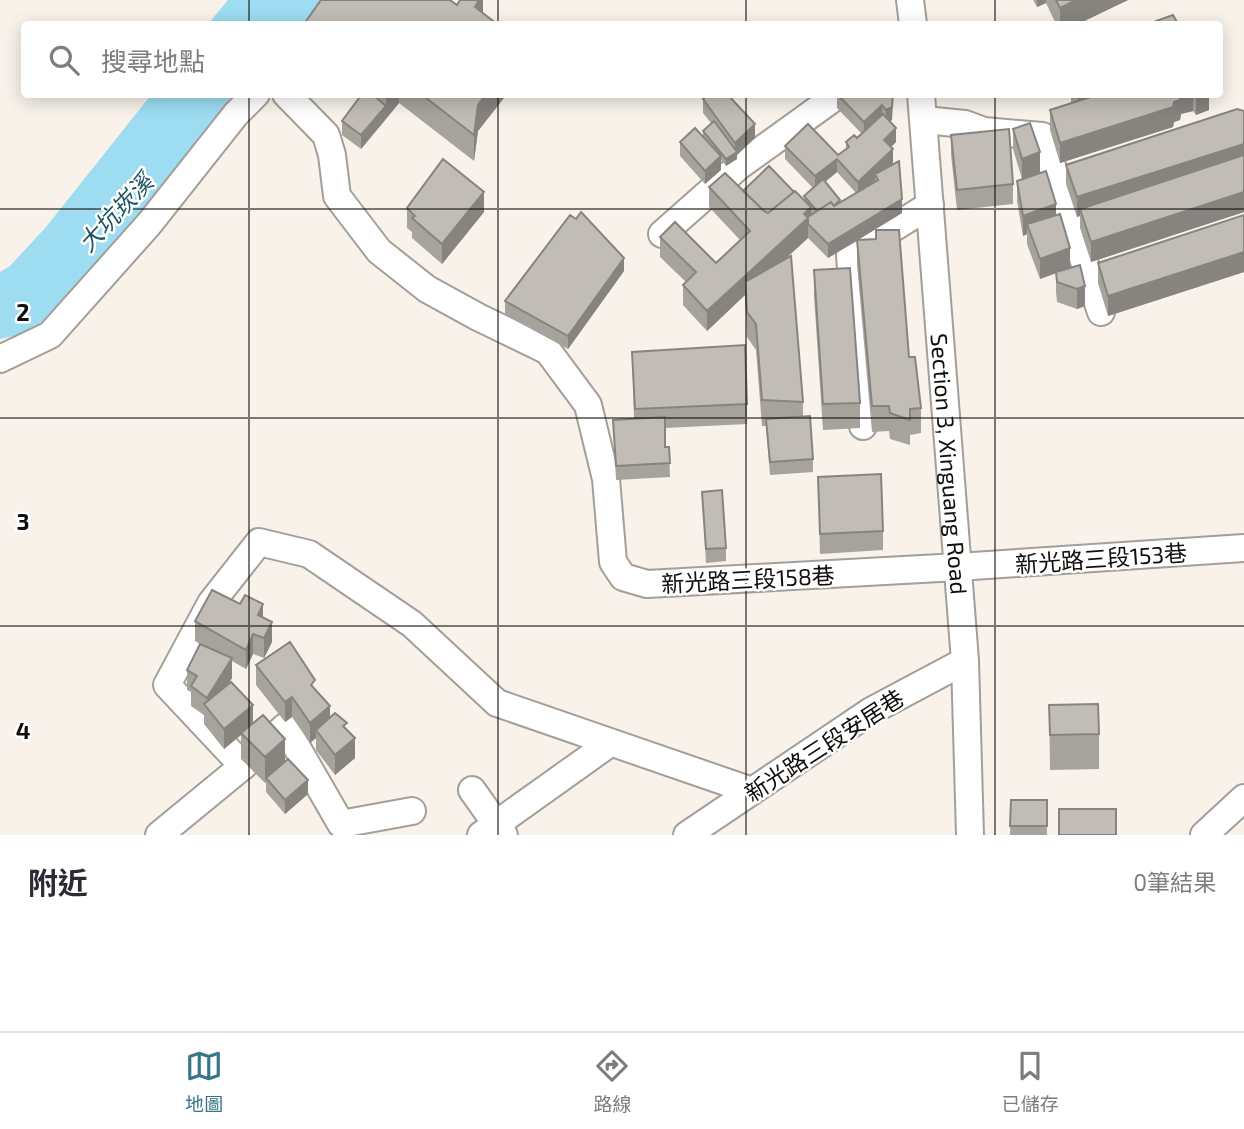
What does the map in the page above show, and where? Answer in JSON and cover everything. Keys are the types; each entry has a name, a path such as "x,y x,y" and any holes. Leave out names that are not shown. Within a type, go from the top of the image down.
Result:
{"street":[{"path":"910,0 913,21"},
{"path":"0,359 50,335 149,224 236,114 252,98"},
{"name":"新光路三段158巷","path":"290,98 326,135 332,155 337,196 379,251 427,289 548,351 588,405 606,479 614,562 623,577 647,584 958,567"},
{"path":"662,234 739,166 833,98"},
{"path":"922,107 984,131 1042,136 1101,312"},
{"name":"Section 3, Xinguang Road","path":"922,107 965,661 970,835"},
{"path":"863,426 850,255 930,205"},
{"path":"243,766 167,685 211,603 259,542 309,554 412,624 497,703 752,791"},
{"name":"新光路三段153巷","path":"958,567 1244,548"},
{"name":"新光路三段安居巷","path":"687,835 871,711 965,661"},
{"path":"159,835 243,766 285,727 341,824 412,811"},
{"path":"472,790 494,831 610,743"},
{"path":"1204,835 1244,798"}],"water":[{"path":"228,0 328,0 308,21 210,21"},
{"name":"大坑崁溪","path":"149,98 240,98 76,290 31,332 0,339 0,272 10,266 46,227"}],"building":[{"path":"321,0 450,0 457,5 460,0 479,0 475,7 493,21 306,21"},
{"path":"1056,0 1076,0 1060,8"},
{"path":"1173,15 1176,21 1156,21"},
{"path":"359,98 377,98 386,106 361,135 342,121"},
{"path":"426,98 483,98 478,105 474,135"},
{"path":"731,98 755,124 735,143 703,99"},
{"path":"841,98 893,98 892,107 886,110 882,105 864,122"},
{"path":"1088,98 1180,98 1174,102 1173,107 1060,143 1050,110"},
{"path":"1237,109 1244,111 1244,144 1077,197 1066,165"},
{"path":"883,114 896,128 884,140 893,149 858,182 837,159 815,176 785,146 808,124 838,155 849,147 846,142 854,135 857,138"},
{"path":"714,121 737,152 726,159 703,131"},
{"path":"1030,123 1040,152 1022,159 1013,129"},
{"path":"695,128 721,156 705,171 680,142"},
{"path":"1009,129 1013,184 957,190 951,135"},
{"path":"1244,155 1244,192 1091,242 1080,209"},
{"path":"443,159 484,192 442,244 412,218 415,216 407,208"},
{"path":"899,161 902,199 828,244 808,224 808,217 831,202 834,206 878,180 875,174"},
{"path":"769,166 794,192 768,213 743,191"},
{"path":"1046,171 1056,204 1023,216 1017,181"},
{"path":"725,173 768,213 795,191 811,207 804,214 808,218 707,311 683,285 696,272 660,237 675,222 716,263 750,231 709,187"},
{"path":"823,179 840,200 834,206 831,202 817,211 804,196"},
{"path":"581,212 624,258 568,336 505,301 570,215 576,219"},
{"path":"1060,214 1070,248 1040,259 1027,224"},
{"path":"1244,215 1244,252 1108,296 1098,263"},
{"path":"876,230 899,230 909,357 915,357 921,408 910,409 910,420 890,413 889,406 872,406 857,240 876,239"},
{"path":"791,256 803,402 762,400 756,324 747,312 745,282"},
{"path":"1080,265 1085,286 1077,289 1057,282 1056,272"},
{"path":"850,268 860,403 823,404 814,270"},
{"path":"745,345 747,404 635,409 632,352"},
{"path":"810,416 813,459 770,462 766,419"},
{"path":"665,417 665,447 669,447 670,463 616,466 613,420"},
{"path":"881,474 883,531 820,534 818,477"},
{"path":"722,490 726,548 706,549 702,492"},
{"path":"212,590 240,604 245,595 263,604 258,615 272,622 264,638 253,634 246,650 195,621"},
{"path":"290,642 315,680 311,685 330,706 310,723 292,697 285,702 256,665"},
{"path":"200,644 232,658 207,698 191,686 197,676 187,670"},
{"path":"231,682 253,705 224,729 204,704"},
{"path":"1098,704 1099,734 1050,735 1049,705"},
{"path":"335,713 347,723 343,726 355,738 335,755 316,730"},
{"path":"263,715 285,739 265,757 241,733"},
{"path":"288,759 308,780 285,800 266,778"},
{"path":"1011,800 1047,800 1047,826 1010,826"},
{"path":"1059,809 1116,809 1116,835 1059,835"}]}
